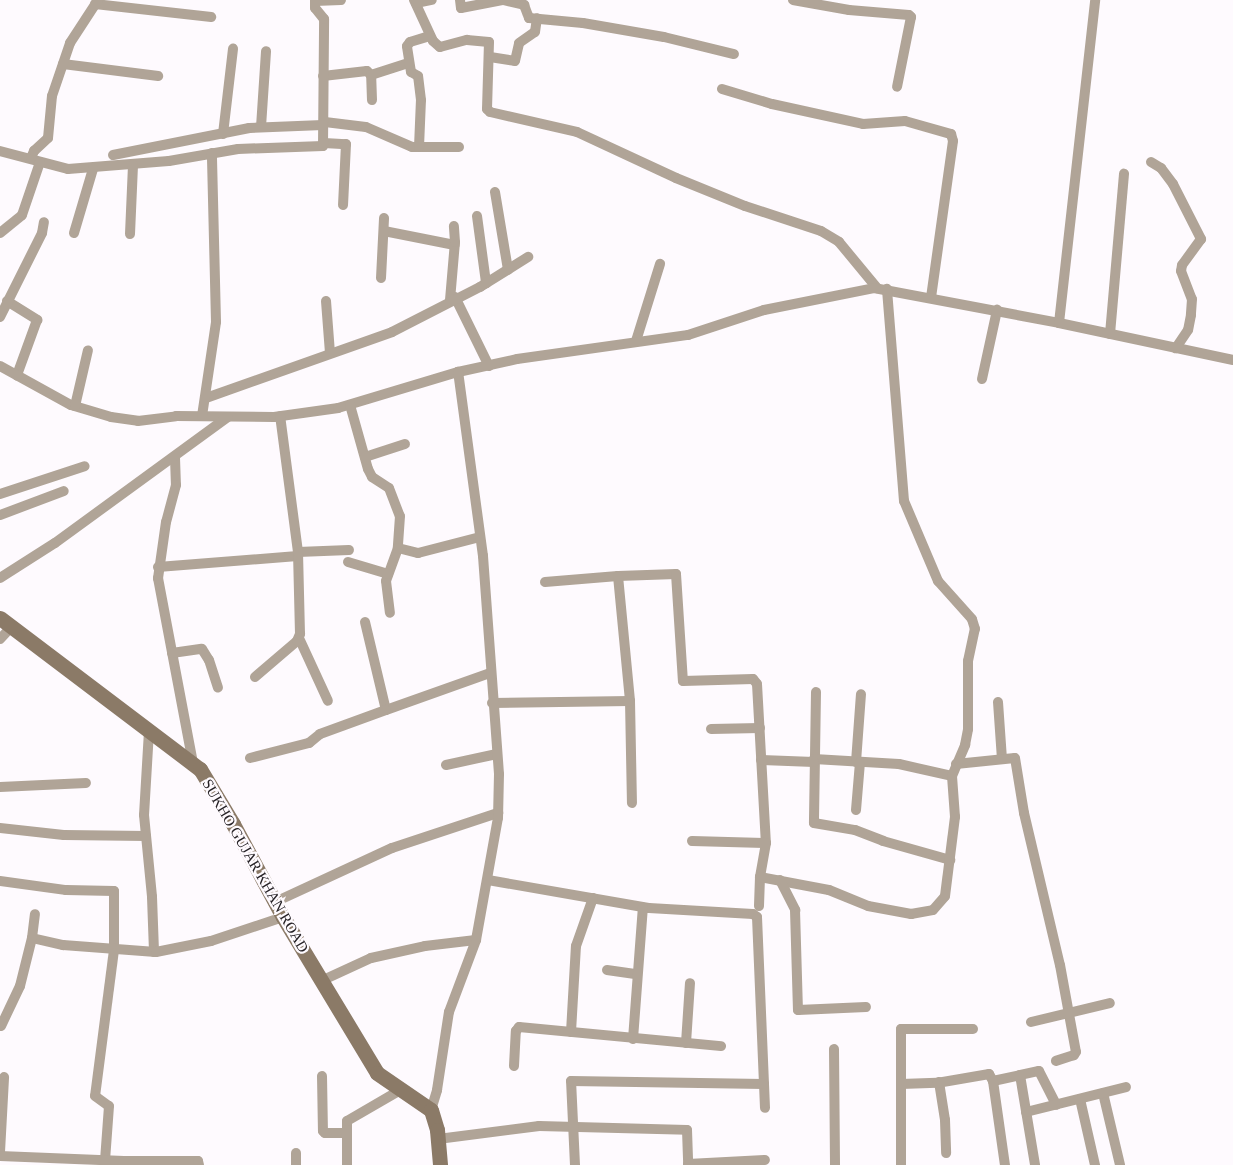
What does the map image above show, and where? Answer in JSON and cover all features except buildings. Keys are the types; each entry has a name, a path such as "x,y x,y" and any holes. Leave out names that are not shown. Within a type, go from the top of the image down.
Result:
{"main road":[{"name":"SUKHO GUJAR KHAN ROAD","path":"6,622 200,769 233,824 283,917 377,1073 431,1110"},
{"path":"431,1110 438,1139 440,1165"}],"street":[{"path":"324,142 324,20 315,8 315,0 341,0"},
{"path":"432,0 415,1 430,36 440,47 467,40 487,40 490,57 487,109 490,112 577,132 686,182 745,206 821,231 839,242 882,289 899,423 902,490 906,509 938,581 974,623 968,661 968,729 965,745 952,776 955,817 942,901 933,910 906,913 868,906 829,890 760,877"},
{"path":"460,0 461,8 503,0 524,5 529,18 664,37 734,54"},
{"path":"793,0 850,5 909,15 911,17 897,87"},
{"path":"1059,323 1095,0"},
{"path":"0,233 22,215 35,157 48,138 50,108 63,64 76,31 97,2 211,17"},
{"path":"490,57 515,61 519,43 534,32 537,18"},
{"path":"419,147 421,100 418,76 411,72 407,44 430,36"},
{"path":"222,134 233,49"},
{"path":"267,51 263,127 267,145"},
{"path":"371,75 409,63"},
{"path":"63,64 158,76"},
{"path":"323,76 368,71 371,75 372,100"},
{"path":"722,89 772,104 863,124 905,120 951,134 953,141 931,297"},
{"path":"0,151 35,157 68,169 93,169 142,158 222,134 263,127 294,128 324,125 366,127 396,142 419,147 459,147"},
{"path":"113,155 142,158 212,153 267,145 315,147 324,142 346,144 344,205"},
{"path":"202,417 216,322 212,153"},
{"path":"130,234 142,158"},
{"path":"1151,162 1161,168 1173,184 1201,239 1182,265 1181,271 1192,299 1192,307 1188,330 1176,348"},
{"path":"74,234 93,169"},
{"path":"1110,334 1125,174"},
{"path":"495,192 508,270"},
{"path":"477,216 486,283"},
{"path":"381,278 384,218"},
{"path":"0,317 42,233 44,222"},
{"path":"454,226 452,299 489,366"},
{"path":"384,231 455,245"},
{"path":"206,398 392,332 486,283 528,257"},
{"path":"636,341 660,264"},
{"path":"0,366 75,406 138,421 176,416 280,416 350,405 458,372 571,349 688,335 774,308 882,289 997,310 1233,360"},
{"path":"7,301 37,320 17,375"},
{"path":"326,301 330,353"},
{"path":"982,379 997,310"},
{"path":"75,406 88,350"},
{"path":"431,1110 437,1090 449,1012 476,940 498,813 497,754 480,537 458,372"},
{"path":"350,405 372,477 387,485 395,499 400,516 398,548 388,574 386,596 390,613"},
{"path":"280,416 298,554 299,638 328,701"},
{"path":"0,578 56,543 228,417"},
{"path":"365,457 405,444"},
{"path":"175,458 176,485 158,567 193,764"},
{"path":"0,494 85,466"},
{"path":"0,515 64,491"},
{"path":"398,548 418,553 480,537"},
{"path":"158,567 349,550"},
{"path":"348,562 388,574"},
{"path":"545,582 676,574 682,679 686,683 753,679 758,691 766,843 760,877 759,906"},
{"path":"618,576 630,701 632,804"},
{"path":"0,639 6,622"},
{"path":"365,622 386,710"},
{"path":"255,677 299,638"},
{"path":"172,653 202,649 209,660 218,688"},
{"path":"250,758 309,743 320,734 490,673"},
{"path":"816,692 814,823 855,830 883,841 950,860"},
{"path":"856,810 861,694"},
{"path":"492,703 630,701"},
{"path":"998,702 1002,759"},
{"path":"711,729 760,728"},
{"path":"150,731 144,798 154,952"},
{"path":"446,765 497,754"},
{"path":"956,764 1015,758 1076,1054 1056,1061"},
{"path":"761,760 858,762 923,768 952,776"},
{"path":"0,788 87,783"},
{"path":"275,902 392,848 498,813"},
{"path":"0,828 64,835 146,836"},
{"path":"692,842 766,843"},
{"path":"488,880 643,907 757,917 765,1108"},
{"path":"780,880 795,910 798,1011 866,1007"},
{"path":"0,881 66,890 114,891 114,950 96,1096 110,1106 105,1161"},
{"path":"571,1032 576,946 592,898"},
{"path":"633,1039 643,907"},
{"path":"1,1026 20,986 32,938 35,914"},
{"path":"32,938 63,945 154,952 211,941 283,917"},
{"path":"321,981 371,958 425,946 476,940"},
{"path":"607,970 637,974"},
{"path":"686,1044 690,983"},
{"path":"1032,1023 1110,1003"},
{"path":"514,1066 516,1031 519,1027 721,1046"},
{"path":"901,1165 901,1029 973,1029"},
{"path":"834,1049 835,1165"},
{"path":"993,1081 1039,1071 1056,1105"},
{"path":"901,1084 939,1082 989,1074 993,1081 1005,1165"},
{"path":"1020,1075 1035,1165"},
{"path":"321,1076 323,1131 325,1133 346,1133"},
{"path":"4,1077 0,1154 121,1163 198,1161 199,1165"},
{"path":"575,1165 571,1081 764,1084"},
{"path":"939,1082 945,1120 946,1153"},
{"path":"1026,1112 1126,1087"},
{"path":"347,1165 346,1133 350,1119 402,1089"},
{"path":"1103,1093 1120,1165"},
{"path":"1080,1099 1095,1165"},
{"path":"438,1139 539,1126 687,1130 688,1164 765,1160"},
{"path":"296,1153 296,1165"}]}
